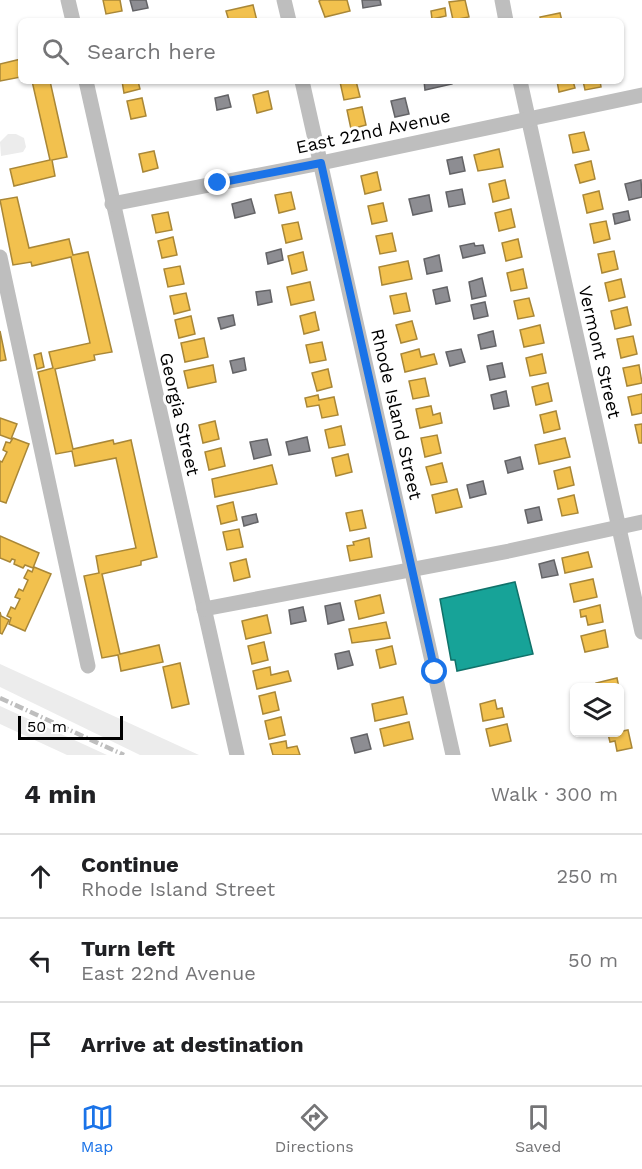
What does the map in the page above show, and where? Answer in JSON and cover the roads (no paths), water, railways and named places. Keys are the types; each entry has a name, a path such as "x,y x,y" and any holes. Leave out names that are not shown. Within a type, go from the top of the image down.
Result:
{"street":[{"path":"68,0 72,18"},
{"path":"284,0 288,18"},
{"path":"502,0 505,18"},
{"name":"Georgia Street","path":"87,84 237,755"},
{"name":"Rhode Island Street","path":"303,84 453,755"},
{"name":"Vermont Street","path":"520,84 642,632"},
{"name":"East 22nd Avenue","path":"112,204 321,163 642,95"},
{"path":"0,257 88,666"},
{"path":"204,609 509,551 642,522"}],"railway":[{"path":"0,698 124,755"}]}
